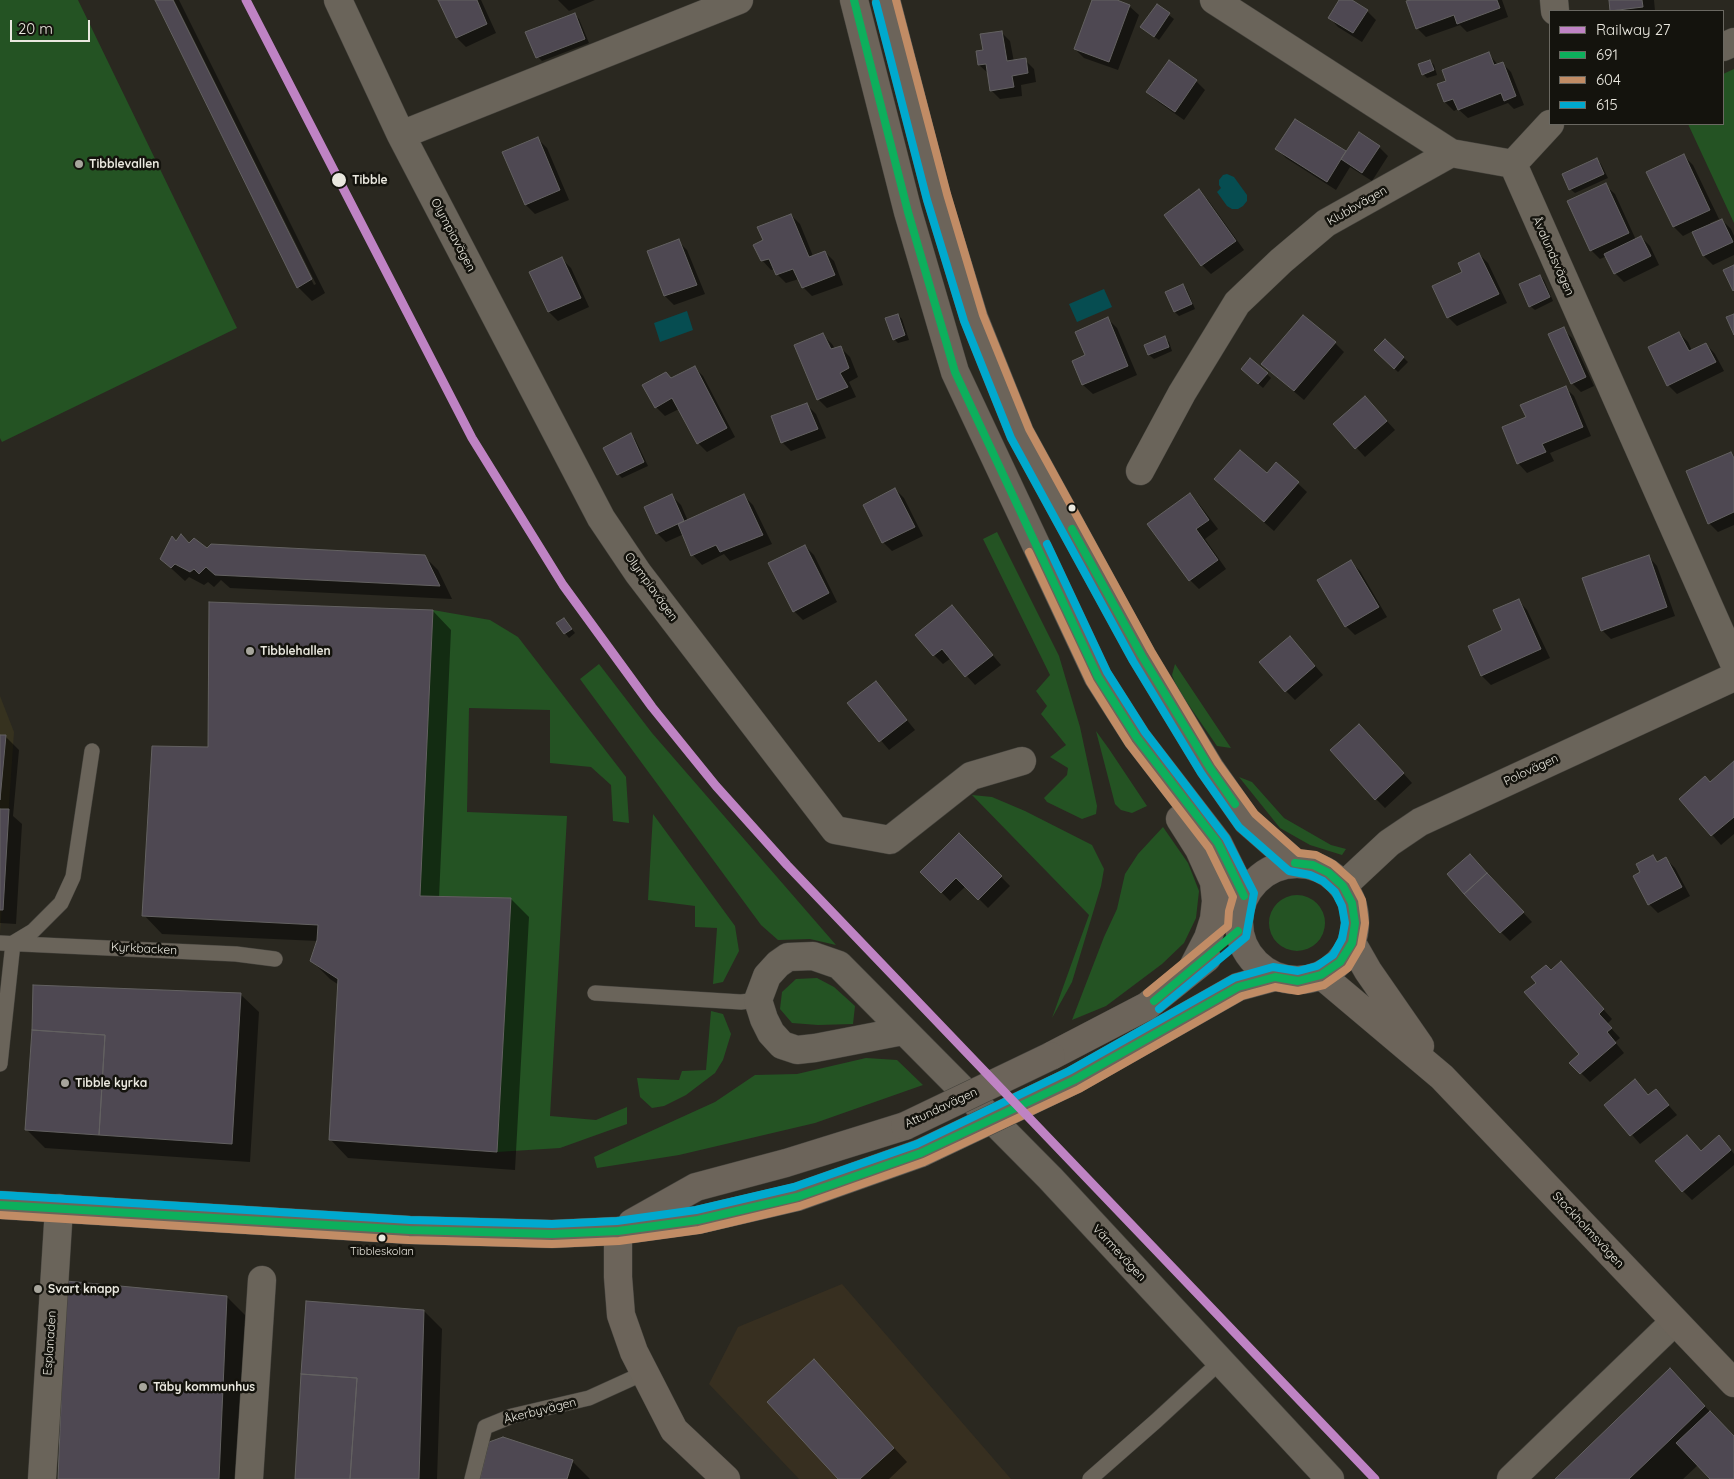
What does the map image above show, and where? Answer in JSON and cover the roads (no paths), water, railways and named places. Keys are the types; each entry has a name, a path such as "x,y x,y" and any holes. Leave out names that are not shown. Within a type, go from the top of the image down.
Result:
{"main road":[{"path":"854,0 908,212 955,372 1098,677 1137,738 1218,843 1244,896"},
{"path":"886,0 937,197 974,318 1020,433 1142,656 1210,768 1247,821 1295,863"},
{"path":"1137,738 1166,796 1199,849 1214,882 1216,901 1214,920 1208,938 1192,970"},
{"path":"1295,863 1321,869 1329,873 1343,886 1352,903 1355,923 1352,943 1340,962 1321,976 1298,981 1275,977 1250,959 1238,930 1239,913 1244,896 1256,879 1274,868 1295,863"},
{"name":"Attundavägen","path":"618,1231 696,1187 786,1163 905,1126 1051,1056 1147,1006 1238,930"},
{"name":"Stockholmsvägen","path":"1352,943 1368,971 1442,1077"},
{"name":"Stockholmsvägen","path":"1321,976 1442,1077 1734,1383"},
{"name":"Attundavägen","path":"0,1205 410,1230 552,1234 618,1231 698,1220 797,1198 921,1152 1074,1080 1238,987 1275,977"},
{"path":"618,1231 618,1278 621,1315 634,1352 674,1430 726,1479"}],"street":[{"name":"Olympiavägen","path":"338,0 401,135 601,518 638,573 834,830 890,840 971,776 1022,761"},
{"path":"401,135 739,0"},
{"path":"1214,0 1451,152 1513,164 1549,125"},
{"name":"Klubbvägen","path":"1140,471 1182,393 1237,304 1281,261 1326,223 1451,152"},
{"name":"Åvalundsvägen","path":"1513,164 1734,663"},
{"name":"Polovägen","path":"1343,886 1389,843 1420,822 1734,677"},
{"name":"Värmevägen","path":"758,1000 767,976 778,964 788,958 813,956 839,965 902,1031 1050,1178 1330,1479"},
{"path":"758,1000 771,1033 782,1045 797,1050 902,1031"},
{"name":"Esplanaden","path":"42,1479 58,1208"},
{"path":"249,1479 262,1280"},
{"path":"1511,1479 1674,1322"}],"lane":[{"path":"0,1064 6,943 33,931 61,903 73,877 92,751"},
{"name":"Kyrkbacken","path":"6,943 236,954 275,960"},
{"path":"595,993 741,1002 758,1000"},
{"path":"1090,1479 1220,1362"},
{"name":"Åkerbyvägen","path":"472,1479 485,1426 512,1416 589,1398 644,1373"}],"water":[{"path":"1227,174 1234,177 1247,195 1247,201 1238,209 1232,209 1227,206 1217,192 1221,188 1219,180 1223,175"},
{"path":"1104,289 1112,307 1077,322 1069,304"},
{"path":"687,311 693,330 660,342 654,323"}],"rail line":[{"name":"27","path":"246,0 472,438 563,585 652,707 716,786 787,865 1375,1479"}],"place":[{"name":"Tibblevallen","path":"79,164"},
{"name":"Tibble","path":"339,180"},
{"name":"Tibblehallen","path":"250,651"},
{"name":"Tibble kyrka","path":"65,1083"},
{"name":"Tibbleskolan","path":"382,1238"},
{"name":"Svart knapp","path":"38,1289"},
{"name":"Täby kommunhus","path":"143,1387"}]}
